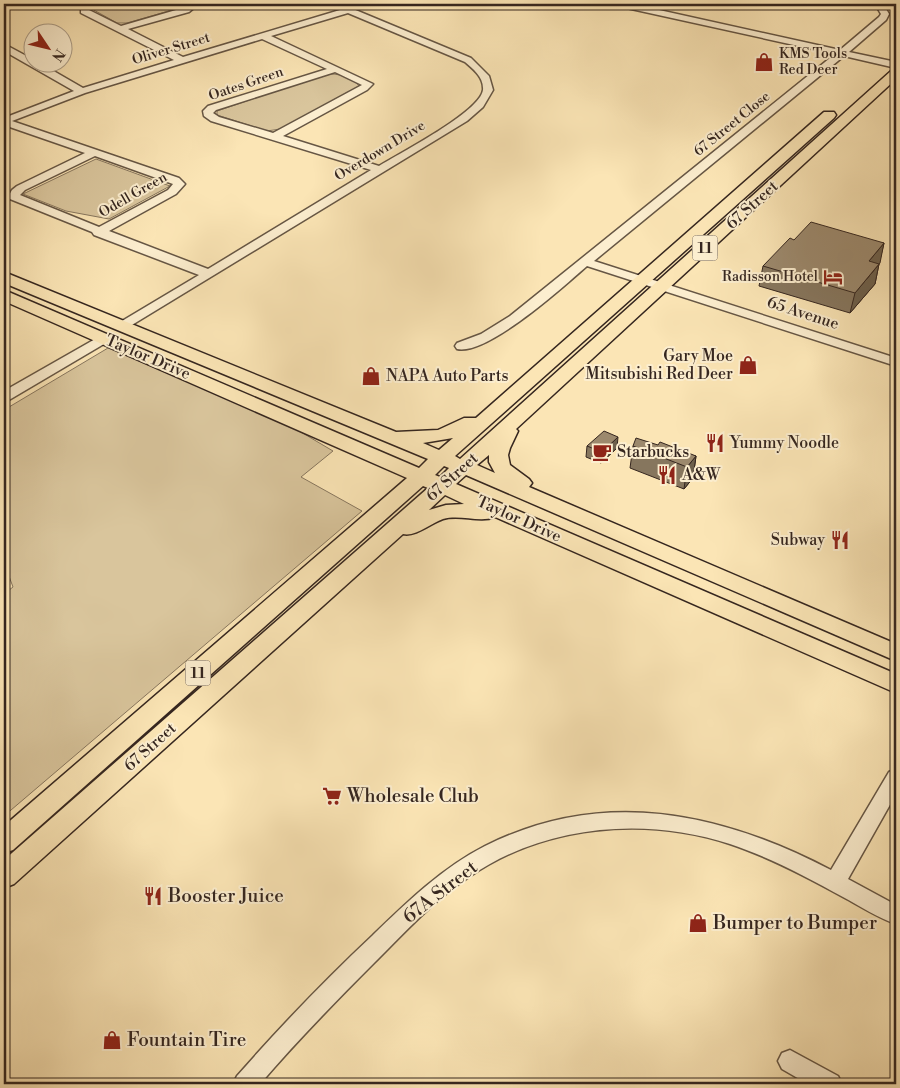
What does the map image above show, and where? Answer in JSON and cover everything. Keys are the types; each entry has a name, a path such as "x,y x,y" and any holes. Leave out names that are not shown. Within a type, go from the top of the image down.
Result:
{"main road":[{"name":"67 Street","path":"4,842 643,280 894,64"},
{"name":"67 Street","path":"4,876 373,549 663,287 894,64"},
{"name":"Taylor Drive","path":"4,277 122,328 441,458 452,477 533,525 896,684"},
{"name":"Taylor Drive","path":"4,295 420,476 452,477 588,519 896,653"},
{"path":"380,432 415,438 446,435 464,427 509,398"},
{"path":"513,422 496,456 497,463 501,469 515,480 588,519"},
{"path":"343,442 391,480 394,486 391,503"},
{"path":"452,477 641,553 718,576"},
{"path":"373,549 431,516 460,509 492,514 533,525"}],"street":[{"path":"94,4 85,7 84,11 182,60"},
{"path":"119,29 186,10 191,7 190,4"},
{"name":"Overdown Drive","path":"122,328 473,112 487,94 489,84 480,68 460,56 334,4"},
{"path":"622,4 894,64"},
{"name":"67 Street Close","path":"462,346 500,330 842,53 883,18 885,14 878,4"},
{"name":"Oliver Street","path":"4,122 82,91 348,10"},
{"name":"Oates Green","path":"263,36 363,81 368,86 274,137"},
{"path":"4,48 82,91"},
{"path":"4,59 16,54"},
{"name":"Oates Green","path":"335,69 208,111 208,114 212,118 379,169"},
{"name":"Odell Green","path":"4,122 175,180 179,184 172,192 98,232"},
{"name":"Odell Green","path":"94,153 20,188 14,195 17,199 98,232 208,274"},
{"path":"586,262 643,280"},
{"name":"65 Avenue","path":"643,280 896,362"},
{"path":"4,397 104,338"},
{"path":"835,883 896,777"},
{"name":"67A Street","path":"245,1084 318,1004 403,920 462,870 497,850 521,840 560,828 596,822 632,820 667,822 730,835 777,855 896,915"},
{"path":"790,1061 830,1084"}],"shaded area":[{"path":"104,4 181,4 183,7 127,23 117,23 92,9"},
{"path":"326,74 344,76 353,80 359,86 280,129 267,131 217,115 217,111"},
{"path":"96,159 170,186 109,219 66,211 23,194"},
{"path":"108,348 289,425 333,451 301,477 362,511 4,816 4,594 13,587 4,563 4,410"}],"building":[{"path":"811,222 884,243 869,261 879,264 855,293 763,266 790,238 794,240"},
{"path":"604,431 618,437 602,452 587,446"},
{"path":"636,438 658,445 660,442 696,456 687,467 633,446"}],"place":[{"name":"KMS Tools Red Deer","path":"764,62"},
{"name":"Radisson Hotel","path":"833,277"},
{"name":"Gary Moe Mitsubishi Red Deer","path":"748,365"},
{"name":"NAPA Auto Parts","path":"371,376"},
{"name":"Yummy Noodle","path":"715,443"},
{"name":"Starbucks","path":"602,452"},
{"name":"A&W","path":"667,475"},
{"name":"Subway","path":"840,540"},
{"name":"Wholesale Club","path":"332,796"},
{"name":"Booster Juice","path":"153,896"},
{"name":"Bumper to Bumper","path":"698,923"},
{"name":"Fountain Tire","path":"112,1040"}]}
